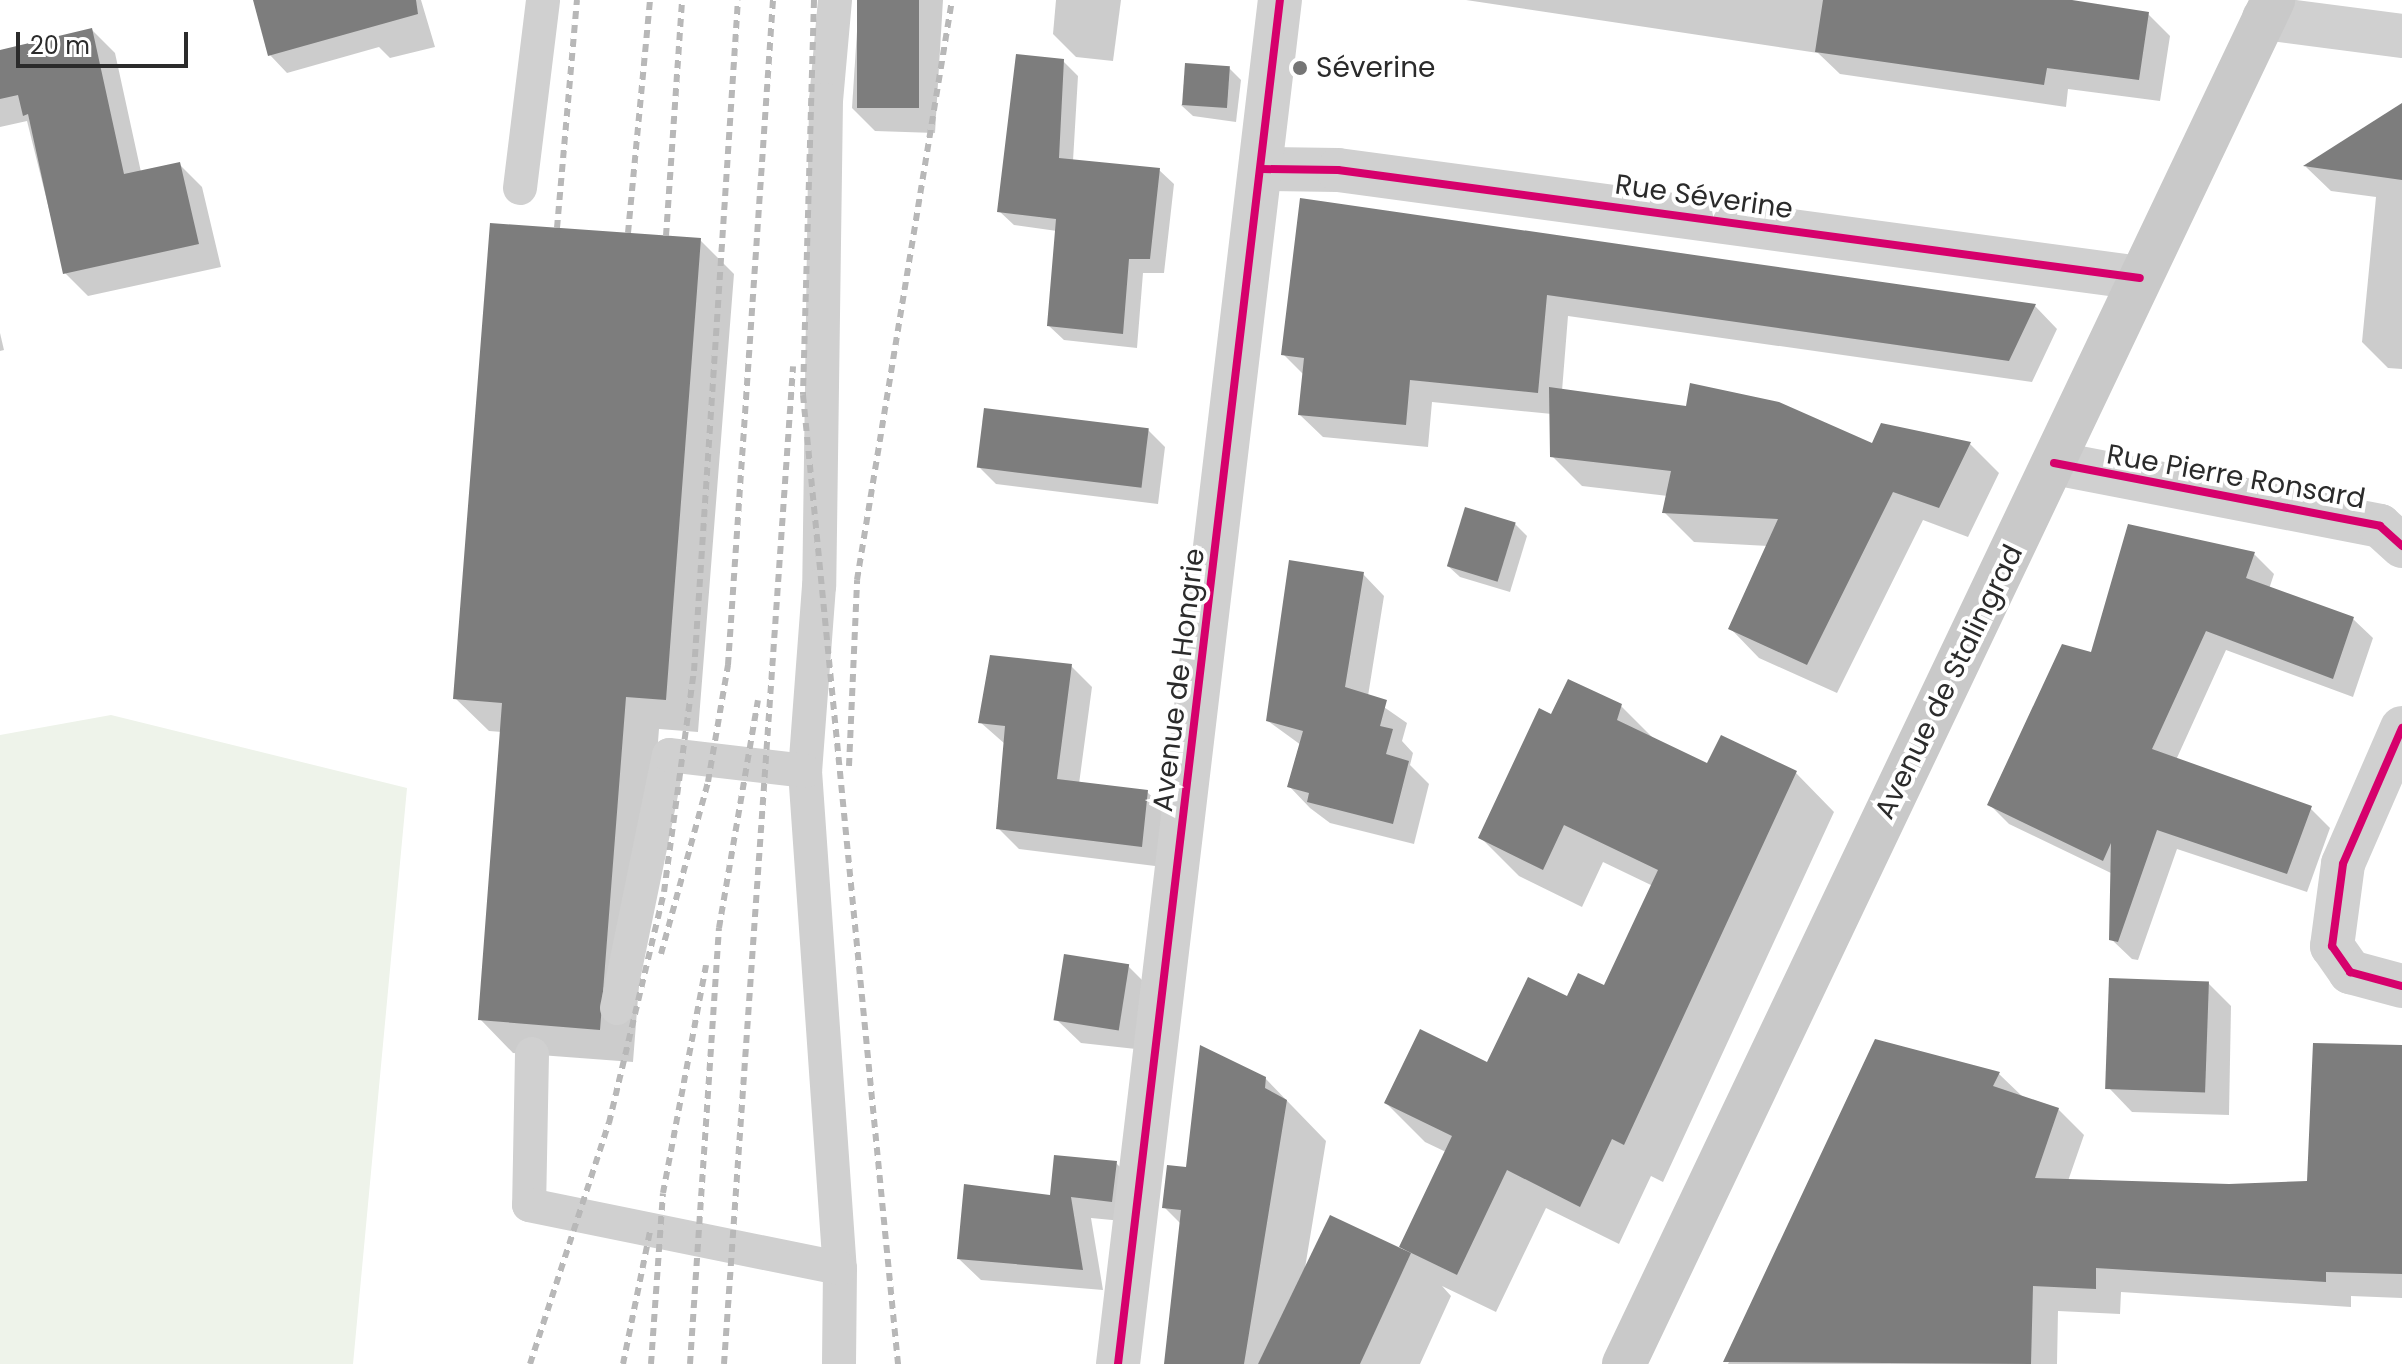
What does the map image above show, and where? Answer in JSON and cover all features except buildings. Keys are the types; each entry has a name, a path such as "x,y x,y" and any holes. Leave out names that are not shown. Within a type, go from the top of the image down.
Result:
{"main road":[{"name":"Avenue de Stalingrad","path":"1624,1364 2269,9"}],"street":[{"name":"Avenue de Hongrie","path":"1118,1364 1280,0"},
{"path":"2269,9 2402,36"},
{"name":"Rue Séverine","path":"1262,169 1338,170 2140,278"},
{"name":"Rue Pierre Ronsard","path":"2054,463 2380,526 2402,546"},
{"path":"2402,728 2343,864 2332,946 2350,972 2402,986"}],"lane":[{"path":"520,188 543,0"},
{"path":"835,0 826,100 819,586 805,771 840,1268 839,1364"},
{"path":"617,1008 669,755 805,771"},
{"path":"532,1054 529,1205 840,1268"}],"shaded area":[{"path":"111,715 407,788 353,1364 0,1364 0,735"}],"railway":[{"path":"557,228 577,0"},
{"path":"628,233 650,0"},
{"path":"666,236 682,0"},
{"path":"530,1364 609,1123 664,892 694,671 738,0"},
{"path":"661,954 708,782 728,665 773,0"},
{"path":"814,0 803,395 898,1364"},
{"path":"849,766 857,580 952,0"},
{"path":"724,1364 793,366"},
{"path":"690,1364 719,928 758,700"},
{"path":"651,1364 663,1193 706,965"},
{"path":"623,1364 650,1231"}],"cycle path":[{"path":"1118,1364 1280,0"},
{"path":"1262,169 1338,170 2140,278"},
{"path":"2054,463 2380,526 2402,546"},
{"path":"2402,728 2343,864 2332,946 2350,972 2402,986"}],"place":[{"name":"Séverine","path":"1300,68"}]}
